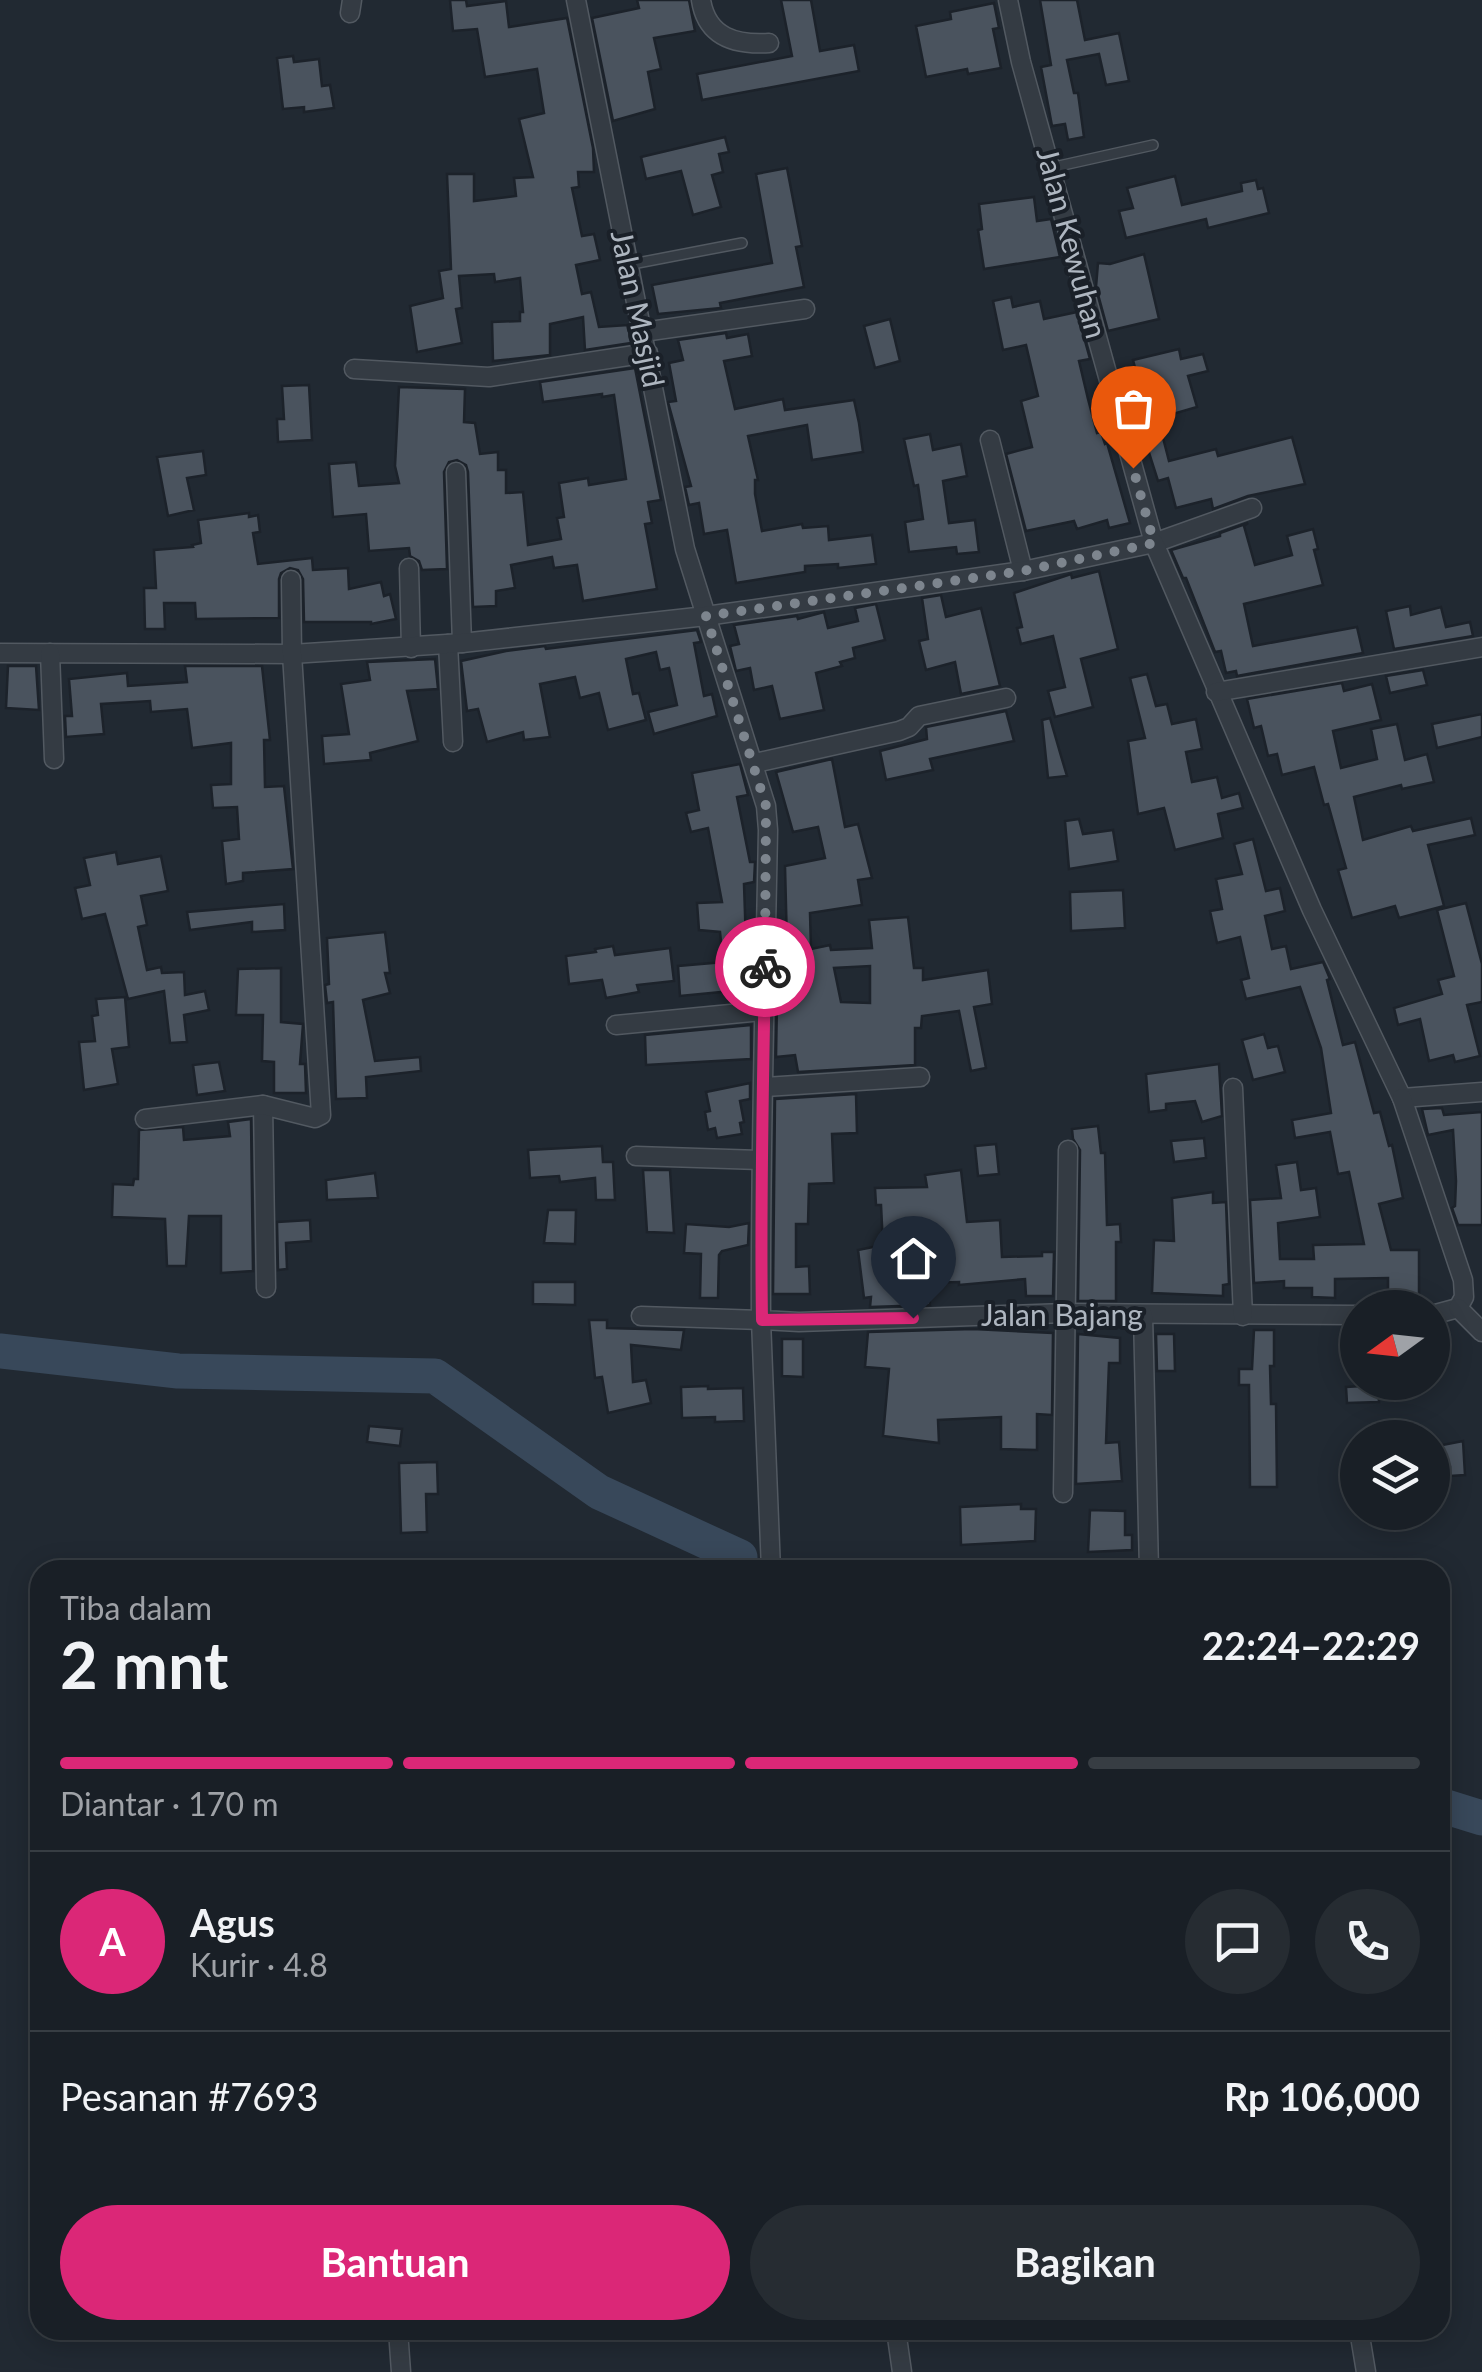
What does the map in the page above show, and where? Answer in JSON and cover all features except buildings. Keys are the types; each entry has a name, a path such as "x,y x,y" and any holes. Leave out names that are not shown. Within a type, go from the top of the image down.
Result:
{"street":[{"name":"Jalan Masjid","path":"576,0 686,549 706,616"},
{"path":"702,0 703,10 728,40 741,45 769,43"},
{"name":"Jalan Kewuhan","path":"1008,0 1050,168 1154,543 1312,910 1402,1098"},
{"path":"643,332 805,309"},
{"path":"354,369 489,377 648,354"},
{"path":"990,440 1023,571"},
{"path":"453,742 456,472"},
{"path":"0,653 292,654 411,648 706,616 1023,571 1154,543 1252,508"},
{"path":"409,568 411,648"},
{"path":"146,1119 263,1105 315,1118 322,1108 292,654 291,580"},
{"path":"706,616 755,763 768,830 762,1011 765,1086 760,1160 771,1560"},
{"path":"1216,692 1482,647"},
{"path":"50,653 54,759"},
{"path":"755,763 899,731 919,716 1006,698"},
{"path":"616,1025 762,1011"},
{"path":"765,1086 920,1077"},
{"path":"1233,1088 1244,1316"},
{"path":"1450,1310 1458,1308 1464,1297 1462,1280 1402,1098 1482,1092"},
{"path":"263,1105 266,1288"},
{"path":"1063,1493 1068,1150"},
{"path":"636,1156 760,1160"},
{"path":"1458,1308 1482,1332"},
{"name":"Jalan Bajang","path":"641,1316 799,1322 1065,1313 1340,1315"},
{"path":"1143,1315 1148,1560"},
{"path":"399,2340 401,2372"},
{"path":"897,2340 902,2372"},
{"path":"1361,2340 1366,2372"}],"lane":[{"path":"1050,168 1153,146"},
{"path":"627,265 742,243"}],"waterway":[{"path":"0,1351 178,1371 435,1376 599,1492 740,1557"},
{"path":"1450,1808 1482,1818"}],"way so far":[{"path":"765,967 766,806 706,616 1023,571 1154,543 1133,468"}],"route":[{"path":"765,967 765,1086 760,1160 762,1320 913,1318"}]}
